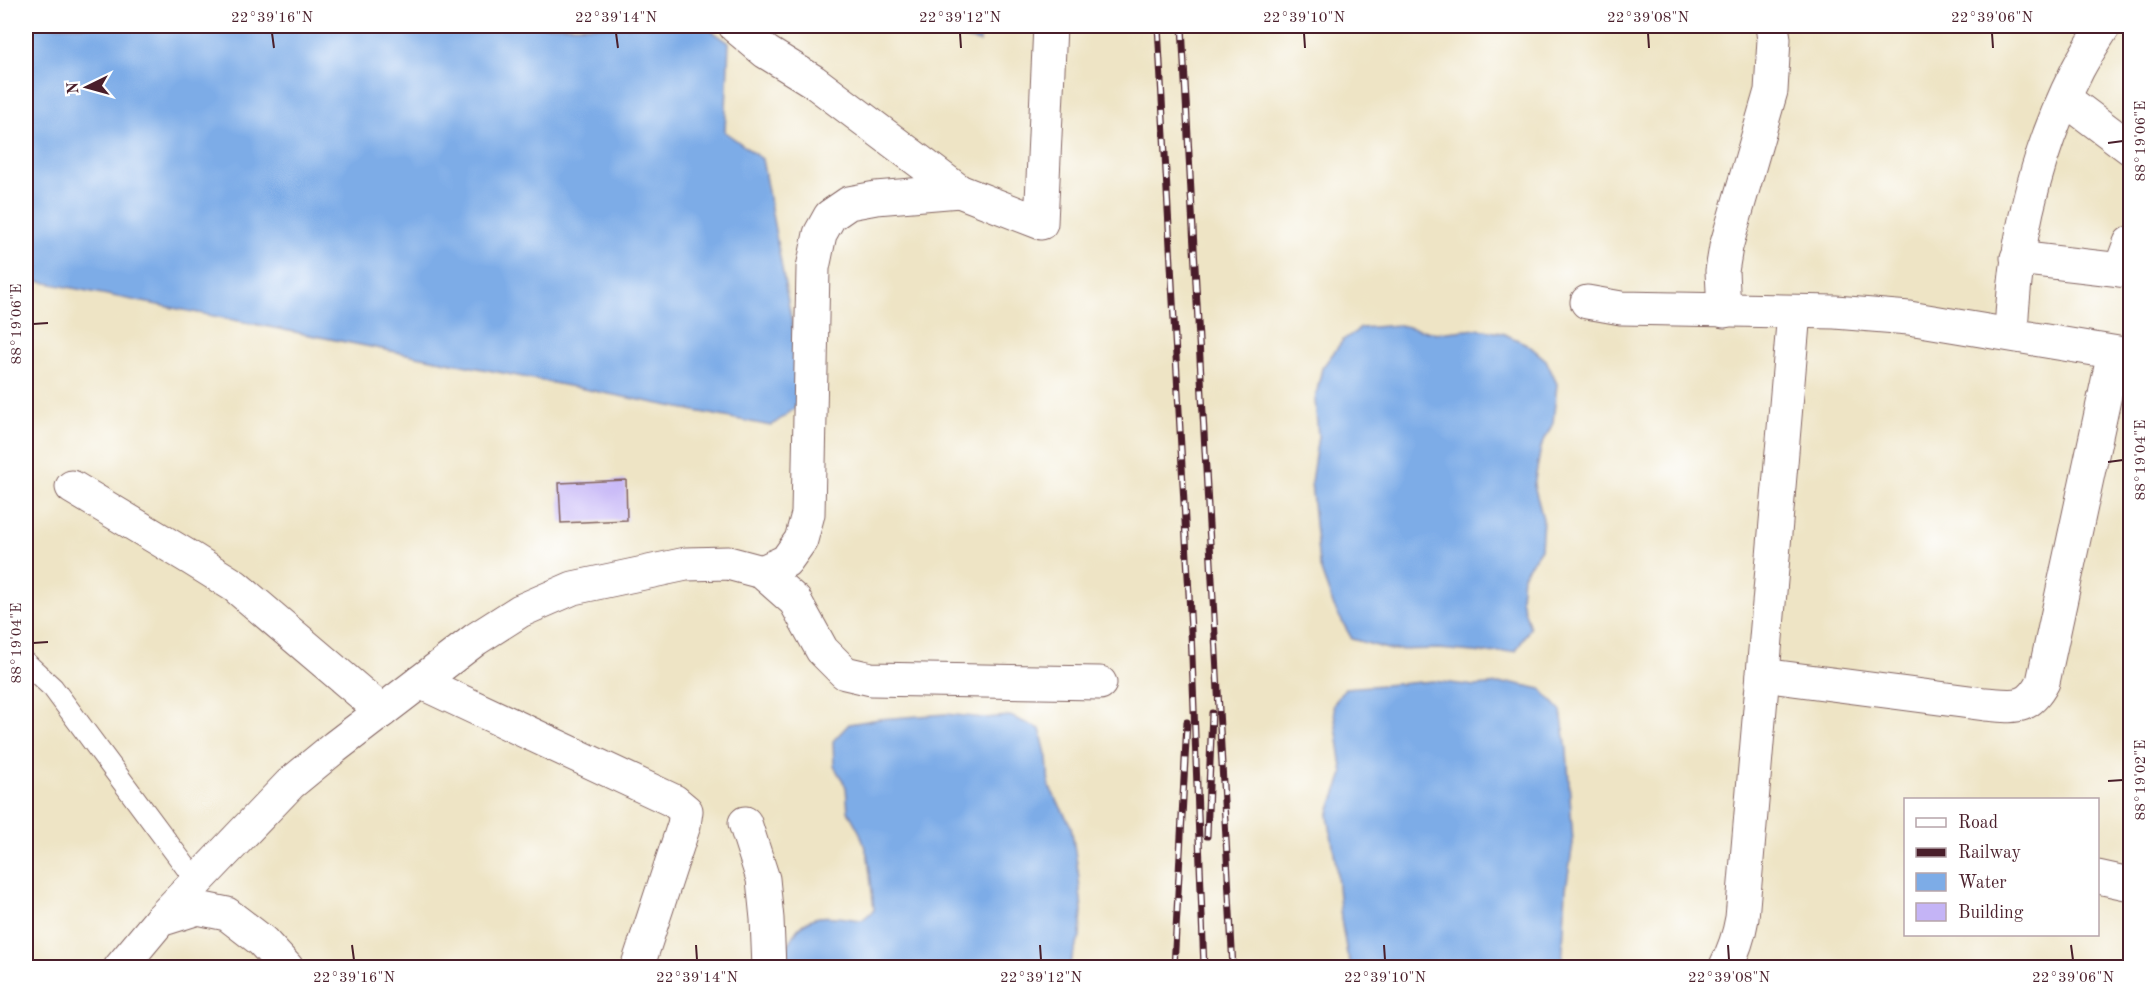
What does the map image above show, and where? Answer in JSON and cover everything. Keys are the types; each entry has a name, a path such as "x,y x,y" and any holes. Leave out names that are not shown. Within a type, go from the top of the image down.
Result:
{"street":[{"path":"735,26 766,52 813,81 959,191 1041,223 1050,26"},
{"path":"1723,293 1726,247 1771,91 1772,26"},
{"path":"2014,296 2030,198 2050,134 2078,68 2104,26"},
{"path":"2065,99 2130,148"},
{"path":"762,572 786,561 801,540 808,514 813,268 820,234 830,216 849,203 876,198 959,191"},
{"path":"1587,302 1621,308 1723,293 1794,312 1834,312 1909,318 2014,296 2127,261"},
{"path":"1763,675 1985,704 2014,706 2035,698 2043,682 2122,354 2014,296"},
{"path":"1725,968 1739,935 1742,918 1794,312"},
{"path":"72,487 235,586 382,711"},
{"path":"120,968 160,920 290,784 476,639 520,611 573,588 686,564 728,563 762,572 795,601 822,650 845,673 872,680 1100,683"},
{"path":"420,682 674,801 686,811 684,825 637,968"},
{"path":"745,823 763,879 769,968"},
{"path":"2099,877 2130,884"},
{"path":"160,920 198,908 227,915 262,941 287,968"}],"lane":[{"path":"26,663 53,688 197,882"}],"water":[{"path":"26,26 705,26 729,43 725,132 762,159 806,400 771,426 26,279"},
{"path":"903,26 979,26 980,42"},
{"path":"1399,325 1436,333 1477,329 1502,333 1527,344 1546,360 1557,384 1553,423 1541,447 1534,485 1543,519 1541,549 1523,575 1521,599 1530,628 1516,651 1484,653 1439,649 1391,650 1352,639 1334,607 1319,565 1311,482 1318,436 1315,400 1322,368 1343,340 1361,328"},
{"path":"1434,681 1475,686 1513,683 1541,689 1561,711 1567,750 1573,843 1566,889 1562,967 1352,967 1347,954 1341,919 1328,815 1343,774 1333,705 1345,688"},
{"path":"946,714 984,718 1010,716 1040,729 1047,758 1049,786 1071,826 1078,870 1082,910 1080,937 1070,962 1071,967 886,968 882,963 882,967 785,968 789,943 804,924 819,917 862,920 874,910 868,857 860,833 848,811 846,787 834,766 833,741 849,724 879,719"}],"building":[{"path":"626,480 627,520 561,523 559,483"}],"railway":[{"path":"1158,26 1191,631 1204,968"},
{"path":"1182,26 1233,968"},
{"path":"1207,836 1212,713"},
{"path":"1174,968 1187,722"}]}
